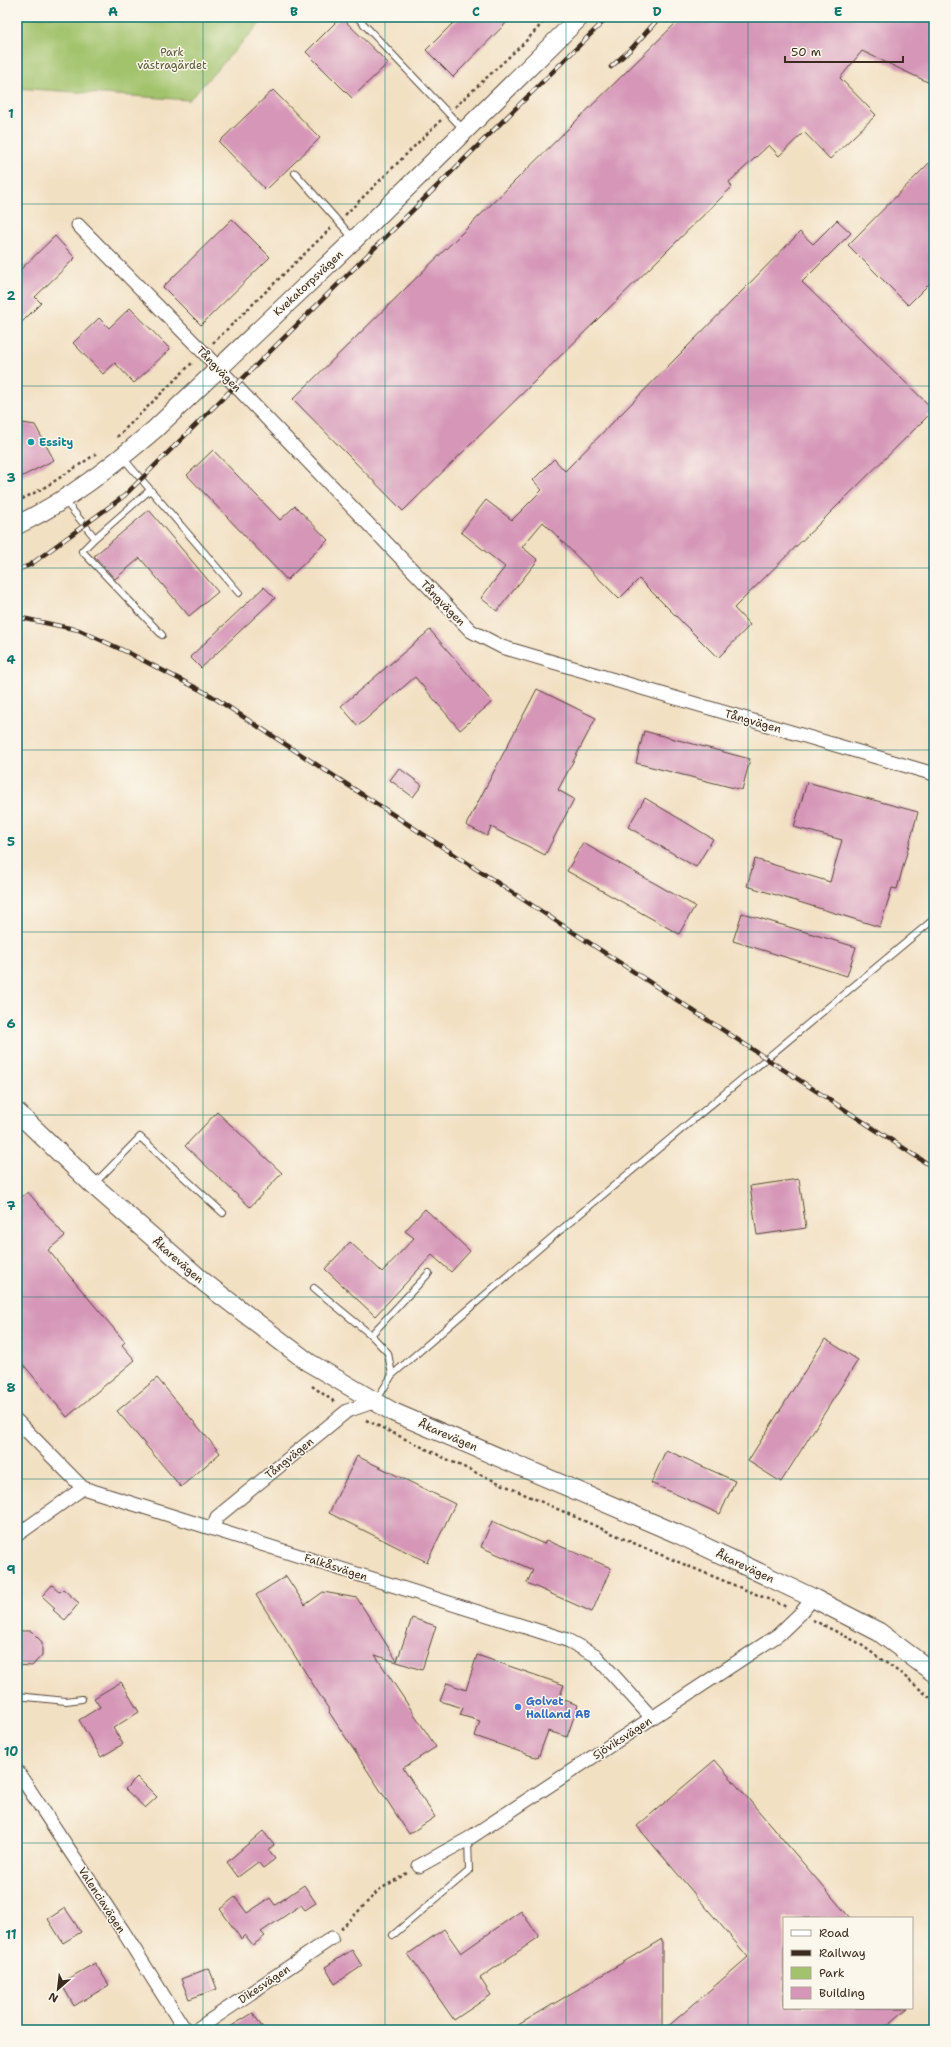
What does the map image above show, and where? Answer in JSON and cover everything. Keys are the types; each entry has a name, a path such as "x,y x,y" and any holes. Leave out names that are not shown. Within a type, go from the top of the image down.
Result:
{"street":[{"name":"Kvekatorpsvägen","path":"17,525 64,500 122,457 155,429 354,240 580,17"},
{"name":"Tångvägen","path":"78,225 203,352 462,623 484,639 517,652 934,774"},
{"name":"Åkarevägen","path":"17,1112 93,1185 211,1288 308,1362 393,1412 678,1534 813,1598 879,1632 934,1673"},
{"name":"Tångvägen","path":"213,1528 217,1517 347,1411 376,1401"},
{"name":"Falkåsvägen","path":"17,1421 83,1488 567,1640 595,1655 652,1718"},
{"path":"17,1535 83,1488"},
{"name":"Sjöviksvägen","path":"419,1866 468,1839 683,1696 778,1635 801,1613 813,1598"},
{"name":"Valenciavägen","path":"17,1771 123,1931 185,2030"},
{"name":"Dikesvägen","path":"196,2030 332,1938"}],"lane":[{"path":"357,17 448,114 466,131"},
{"path":"295,173 354,240"},
{"path":"122,457 239,592"},
{"path":"150,490 82,551 162,634"},
{"path":"64,500 95,538"},
{"path":"376,1401 392,1375 576,1217 934,919"},
{"path":"93,1185 140,1137 223,1213"},
{"path":"371,1335 429,1273"},
{"path":"314,1288 371,1335 388,1353 392,1375"},
{"path":"17,1696 66,1701 82,1699"},
{"path":"393,1935 469,1871 468,1839"}],"path":[{"path":"73,17 97,20 112,17"},
{"path":"116,438 448,114 525,42 548,17"},
{"path":"17,502 47,486 99,452"},
{"path":"332,1938 379,1890 419,1866"}],"green space":[{"name":"Park västragärdet","path":"17,17 266,17 189,100 17,88"}],"building":[{"path":"341,17 388,63 352,98 306,52"},
{"path":"459,17 512,17 453,77 426,50"},
{"path":"682,17 934,17 934,85 862,51 840,78 876,115 830,159 804,132 779,156 769,145 729,182 732,187 403,511 293,399"},
{"path":"273,90 320,138 266,190 219,142"},
{"path":"934,158 934,279 908,305 848,245"},
{"path":"232,219 270,257 201,325 163,287"},
{"path":"837,220 851,233 802,282 934,410 734,608 750,625 718,658 639,579 619,599 543,522 522,547 538,560 497,611 481,598 505,567 461,532 486,500 512,520 542,490 533,480 554,459 565,471 800,232 813,244"},
{"path":"55,236 75,258 35,297 41,303 17,327 17,273"},
{"path":"130,308 170,349 134,383 115,363 103,374 73,343 99,318 109,328"},
{"name":"Essity","path":"17,422 35,425 54,460 17,479"},
{"path":"213,450 280,520 295,506 328,540 287,580 187,475"},
{"path":"149,510 218,592 189,616 140,558 115,579 94,556"},
{"path":"264,587 275,598 201,668 190,657"},
{"path":"430,630 492,702 460,730 415,677 358,726 341,706"},
{"path":"537,689 596,718 558,790 574,799 545,855 491,827 487,836 466,825"},
{"path":"644,731 750,759 742,790 636,763"},
{"path":"399,768 422,785 413,797 390,780"},
{"path":"807,782 918,812 897,889 892,888 880,927 747,886 755,859 830,882 842,840 794,827"},
{"path":"645,798 713,839 696,867 628,827"},
{"path":"583,843 695,906 679,934 567,871"},
{"path":"742,913 856,947 847,976 733,941"},
{"path":"217,1112 282,1173 250,1207 185,1146"},
{"path":"799,1179 806,1228 757,1235 750,1186"},
{"path":"28,1192 65,1236 48,1250 125,1342 122,1345 135,1360 67,1417 17,1357 17,1201"},
{"path":"425,1209 470,1251 451,1272 432,1255 375,1316 325,1269 350,1242 382,1272 414,1238 405,1231"},
{"path":"825,1339 858,1360 781,1482 748,1461"},
{"path":"157,1378 220,1453 181,1487 117,1411"},
{"path":"666,1450 735,1481 720,1514 651,1483"},
{"path":"357,1456 455,1504 427,1562 329,1513"},
{"path":"492,1521 544,1544 546,1540 611,1568 592,1612 527,1583 533,1570 481,1547"},
{"path":"286,1576 305,1605 323,1592 357,1598 397,1661 412,1618 436,1626 422,1670 375,1655 436,1747 403,1768 435,1817 409,1834 329,1712 330,1711 256,1595"},
{"path":"52,1585 60,1592 63,1589 79,1603 65,1620 53,1610 55,1608 42,1596"},
{"path":"17,1631 31,1631 42,1642 42,1655 32,1666 17,1665"},
{"name":"Golvet Halland AB","path":"477,1655 564,1685 559,1698 578,1705 567,1737 548,1731 538,1758 475,1736 480,1721 460,1715 463,1708 440,1701 447,1683 466,1690"},
{"path":"121,1682 139,1712 113,1728 123,1744 101,1757 79,1720 100,1707 94,1698"},
{"path":"715,1760 849,1917 783,1917 783,2009 907,2009 882,2030 664,2030 748,1957 637,1826"},
{"path":"137,1777 157,1797 145,1808 125,1789"},
{"path":"263,1831 274,1845 268,1850 275,1859 263,1868 258,1862 238,1877 227,1862"},
{"path":"304,1885 316,1903 305,1910 301,1905 261,1932 265,1936 253,1945 245,1935 241,1939 220,1909 235,1897 247,1913 270,1898 275,1905"},
{"path":"65,1908 81,1932 63,1943 48,1919"},
{"path":"521,1911 539,1937 480,1978 491,1995 454,2020 408,1954 444,1929 461,1953"},
{"path":"662,1939 662,2030 510,2030"},
{"path":"352,1950 362,1966 335,1984 325,1967"},
{"path":"95,1963 109,1985 74,2006 61,1983"},
{"path":"209,1968 217,1989 189,1999 181,1979"},
{"path":"253,2013 264,2030 225,2030"}],"railway":[{"path":"17,570 30,565 124,496 608,17"},
{"path":"611,67 632,48 660,17"},
{"path":"17,617 79,630 129,653 210,695 931,1166"}],"place":[{"name":"Essity","path":"31,442"},
{"name":"Golvet Halland AB","path":"518,1707"}]}
